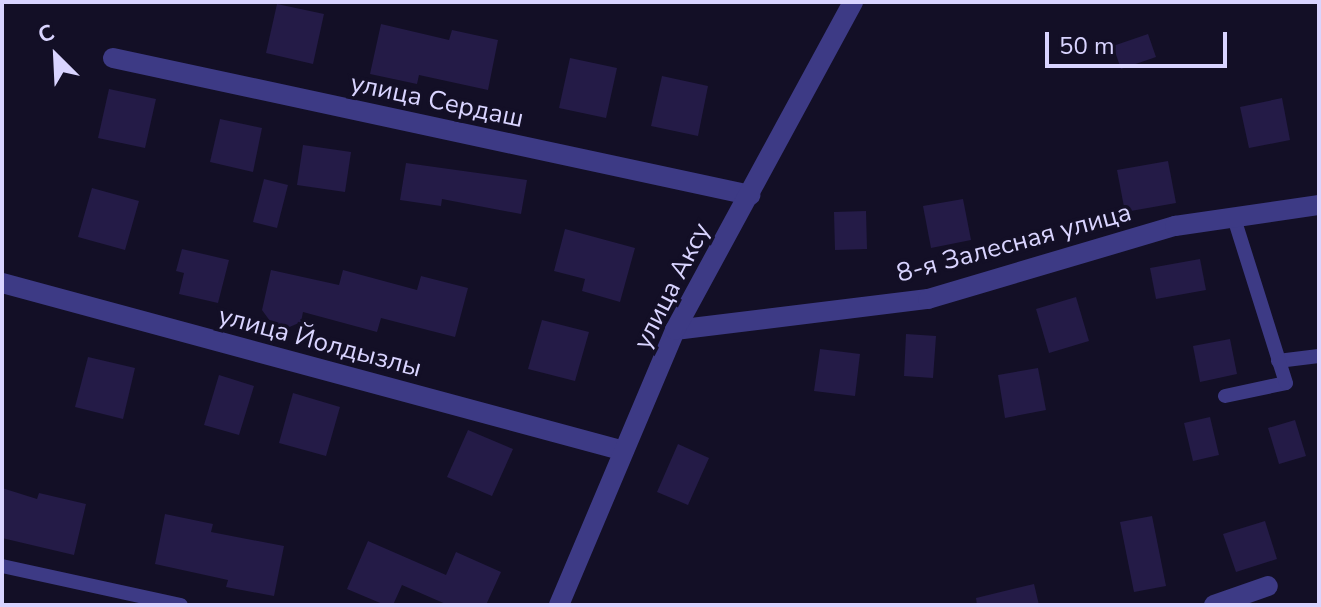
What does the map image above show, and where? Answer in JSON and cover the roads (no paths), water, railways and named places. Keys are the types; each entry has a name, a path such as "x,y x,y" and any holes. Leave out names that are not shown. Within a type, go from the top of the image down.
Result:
{"street":[{"name":"улица Аксу","path":"559,605 675,330 853,2"},
{"name":"улица Сердаш","path":"113,58 750,195"},
{"name":"8-я Залесная улица","path":"675,330 928,299 1175,226 1319,205"},
{"name":"улица Йолдызлы","path":"2,283 624,451"},
{"path":"1214,605 1268,586"}],"lane":[{"path":"1225,396 1286,383 1234,218"},
{"path":"1278,361 1319,356"},
{"path":"2,566 181,605"}]}
